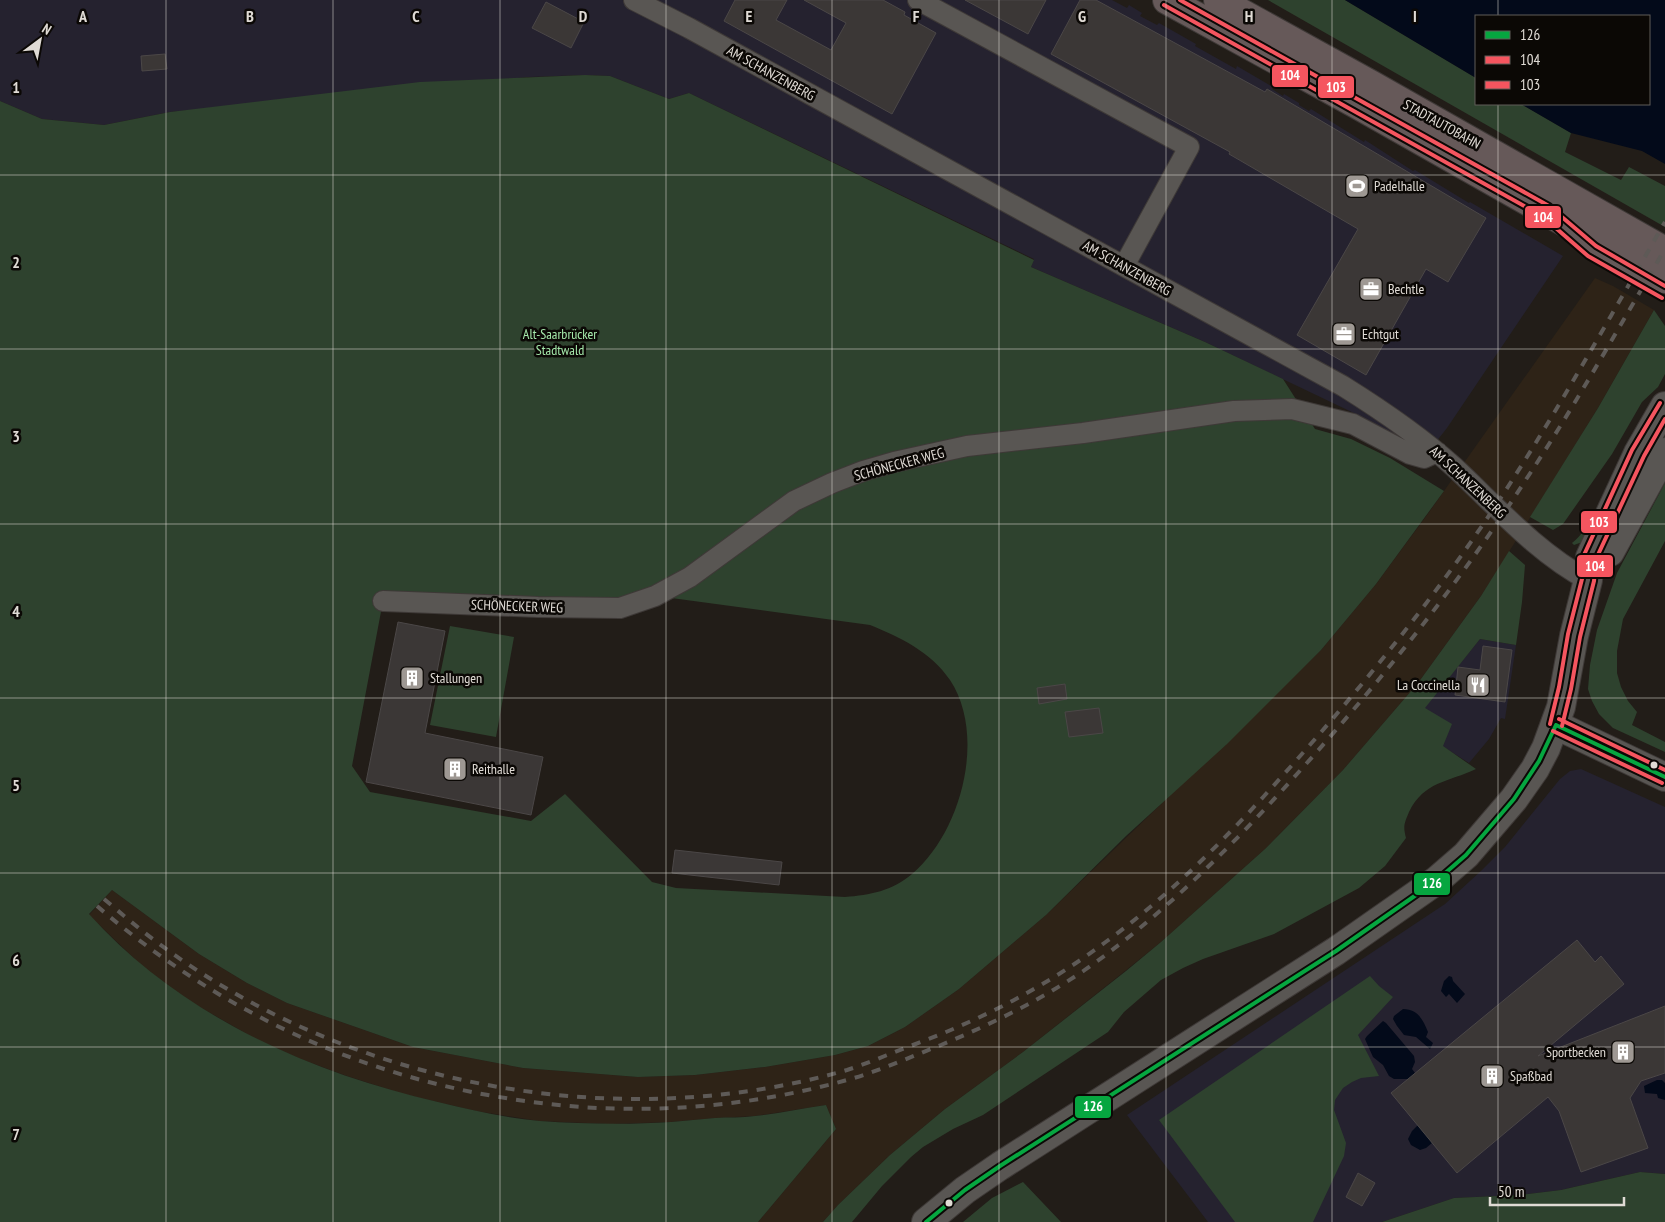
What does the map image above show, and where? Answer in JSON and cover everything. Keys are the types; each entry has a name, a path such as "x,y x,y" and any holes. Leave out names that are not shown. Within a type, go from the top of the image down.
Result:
{"highway":[{"name":"STADTAUTOBAHN","path":"1167,0 1546,210 1665,279"},
{"name":"STADTAUTOBAHN","path":"1218,0 1665,250"},
{"path":"1546,210 1592,251 1665,294"}],"main road":[{"path":"926,1222 965,1190 1000,1166 1336,951 1436,881 1466,855 1514,798 1539,761 1556,725 1577,622 1588,580 1590,557 1638,453 1665,406"},
{"path":"1588,580 1603,564 1665,452"},
{"path":"1556,725 1665,777"}],"street":[{"name":"AM SCHANZENBERG","path":"634,0 1343,386 1393,417 1437,452 1537,544 1574,572 1588,580"},
{"path":"918,0 1189,147 1124,266"},
{"name":"SCHÖNECKER WEG","path":"383,601 538,608 620,608 655,596 690,577 794,502 832,483 894,462 967,446 1083,433 1234,410 1292,409 1353,424 1410,454 1424,458 1437,452"}],"shaded area":[{"path":"0,0 1112,0 1127,8 1129,5 1142,13 1140,16 1157,25 1159,23 1236,69 1237,66 1273,87 1272,89 1283,96 1284,94 1309,111 1311,109 1364,142 1365,140 1413,171 1415,170 1563,256 1447,428 1428,452 1358,415 1205,342 1031,267 1034,259 689,93 669,99 610,76 529,77 170,112 104,125 42,119 0,101"},
{"path":"1595,278 1613,286 1654,310 1598,408 1499,568 1418,683 1343,770 1265,849 1161,942 1023,1052 945,1109 890,1155 823,1222 758,1222 836,1129 826,1105 755,1116 611,1124 539,1121 476,1111 403,1094 298,1058 254,1038 191,1002 142,966 89,915 112,890 199,954 247,983 287,1003 413,1047 523,1068 638,1077 695,1075 765,1067 835,1055 868,1046 905,1027 959,989 1046,915 1321,650 1376,584 1427,515"},
{"path":"1480,639 1516,645 1505,719 1501,718 1489,739 1469,763 1442,746 1424,708"},
{"path":"1581,769 1665,807 1665,1174 1640,1172 1561,1190 1519,1195 1454,1198 1382,1222 1208,1222 1127,1115 1445,904 1505,847 1560,779 1570,771"}],"green space":[{"path":"1268,0 1345,0 1475,77 1475,105 1523,105 1571,133 1565,152 1621,180 1629,167 1665,186 1665,227"},
{"name":"Alt-Saarbrücker Stadtwald","path":"585,75 610,76 669,99 689,93 1034,260 1031,267 1205,342 1283,379 1315,429 1351,439 1390,458 1444,491 1376,584 1321,650 1227,744 1126,836 1046,915 959,989 905,1027 868,1046 835,1055 765,1067 695,1075 638,1077 523,1068 413,1047 287,1003 247,983 199,954 112,890 89,914 125,950 164,982 205,1010 249,1035 294,1056 341,1074 450,1105 527,1120 638,1124 745,1117 826,1105 836,1129 758,1222 0,1222 0,101 42,119 104,125 170,112 420,82","holes":["664,597 870,625 914,646 934,661 950,680 961,703 967,728 967,755 963,783 955,809 944,834 929,856 912,874 897,884 880,891 845,897 676,888 652,882 565,794 531,821 370,792 352,766 383,601 620,612"]},
{"path":"1654,310 1665,326 1665,374 1658,387 1642,402 1612,454 1563,524 1553,530 1530,517 1598,408"},
{"path":"1621,459 1585,541 1574,545 1572,543 1580,536 1594,516"},
{"path":"1665,483 1665,541 1623,619 1617,651 1617,673 1628,701 1637,712 1632,725 1665,742 1665,752 1613,728 1599,714 1588,689 1590,665 1597,630 1617,573"},
{"path":"1509,551 1525,565 1516,645 1480,639 1425,708 1452,724 1443,746 1476,769 1438,784 1422,794 1415,802 1406,819 1404,828 1406,838 1385,866 1359,888 1274,934 1203,959 1161,980 1124,1012 1108,1032 983,1115 953,1129 923,1147 882,1186 852,1222 823,1222 890,1155 945,1109 1023,1052 1126,971 1265,849 1343,770 1418,683 1481,596"},
{"path":"450,626 514,637 496,737 430,725"},
{"path":"1370,976 1393,997 1358,1035 1379,1076 1361,1078 1352,1082 1343,1088 1335,1100 1334,1110 1346,1143 1344,1156 1313,1222 1235,1222 1159,1120"},
{"path":"1640,1172 1665,1174 1665,1222 1382,1222 1454,1198 1519,1195 1561,1190"},
{"path":"1023,1182 1061,1222 963,1222 992,1198"}],"water":[{"path":"1345,0 1665,0 1665,164 1642,151 1571,133 1523,105 1650,105 1650,15 1475,15 1475,77"},
{"path":"1449,976 1452,977 1453,981 1465,994 1457,1003 1449,994 1446,997 1441,991 1444,981"},
{"path":"1403,1009 1413,1011 1422,1019 1428,1032 1426,1037 1433,1043 1430,1049 1416,1037 1404,1035 1397,1026 1393,1019 1394,1016"},
{"path":"1383,1021 1414,1056 1415,1062 1412,1069 1415,1073 1409,1079 1394,1079 1389,1076 1383,1065 1373,1057 1365,1039"},
{"path":"1657,1080 1662,1080 1665,1083 1665,1100 1658,1098 1657,1094 1645,1093 1644,1086"},
{"path":"1418,1125 1432,1143 1420,1150 1411,1145 1408,1139"}],"building":[{"path":"735,0 787,0 776,20 831,50 846,23 804,0 883,0 905,12 904,15 936,33 892,114 724,21"},
{"path":"965,0 1046,0 1028,34"},
{"path":"1080,0 1096,0 1265,92 1267,89 1486,218 1448,282 1426,269 1366,375 1297,335 1358,229 1229,154 1230,152 1051,54"},
{"path":"546,2 584,22 571,48 532,28"},
{"path":"165,54 167,69 142,71 141,56"},
{"name":"Reithalle","path":"398,622 445,631 425,733 543,757 531,815 366,782"},
{"path":"1483,646 1512,650 1505,702 1455,695 1458,667 1480,670"},
{"path":"1065,684 1067,699 1039,704 1037,688"},
{"path":"1099,708 1103,733 1069,737 1065,712"},
{"path":"675,850 782,862 779,885 672,873"},
{"path":"1577,940 1595,962 1601,956 1624,984 1538,1056 1665,1006 1665,1073 1641,1081 1630,1098 1648,1148 1581,1172 1559,1111 1548,1097 1457,1173 1391,1093"},
{"path":"1358,1173 1375,1183 1362,1206 1346,1197"}],"railway":[{"path":"104,899 151,938 204,975 252,1003 301,1027 352,1048 405,1065 459,1079 513,1089 568,1096 638,1099 709,1096 744,1092 813,1079 847,1070 939,1035 989,1013 1038,987 1061,973 1136,919 1191,871 1243,819 1316,738 1412,622 1500,499 1564,396 1665,222"},
{"path":"97,906 149,948 203,984 259,1016 316,1044 376,1067 438,1084 503,1098 569,1106 639,1109 674,1108 744,1101 779,1096 847,1080 941,1045 1000,1019 1038,999 1092,965 1120,944 1174,899 1224,851 1297,774 1388,668 1473,558 1562,424 1665,249"}],"transit line":[{"name":"103","path":"1180,0 1549,206 1596,246 1665,286"},
{"name":"104","path":"1164,5 1542,216 1588,256 1662,298"},
{"name":"103","path":"1550,724 1559,687 1568,634 1582,579 1584,555 1632,450 1660,403"},
{"name":"104","path":"1562,726 1580,637 1594,581 1596,559 1644,456 1665,419"},
{"name":"103","path":"1559,719 1665,770"},
{"name":"126","path":"1556,725 1665,777"},
{"name":"126","path":"926,1222 965,1190 1000,1166 1336,951 1436,881 1466,855 1514,799 1539,761 1556,725"},
{"name":"104","path":"1553,731 1662,783"}],"place":[{"name":"Padelhalle","path":"1357,186"},
{"name":"Bechtle","path":"1371,289"},
{"name":"Echtgut","path":"1344,334"},
{"name":"Stallungen","path":"412,678"},
{"name":"La Coccinella","path":"1478,685"},
{"name":"Reithalle","path":"455,769"},
{"name":"Sportbecken","path":"1623,1052"},
{"name":"Spaßbad","path":"1492,1076"}]}
